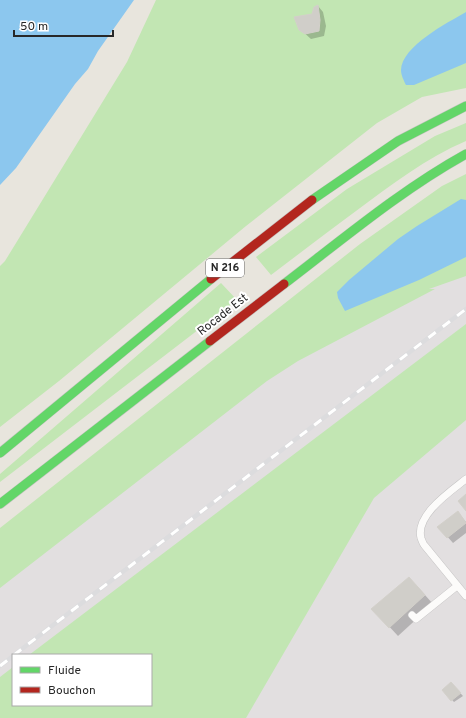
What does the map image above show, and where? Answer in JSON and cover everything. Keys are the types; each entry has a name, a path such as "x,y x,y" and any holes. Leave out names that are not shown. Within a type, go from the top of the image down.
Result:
{"highway":[{"name":"N 216","path":"0,453 303,206 398,141 466,106"},
{"name":"Rocade Est","path":"0,504 127,404 395,199 440,169 466,154"}],"lane":[{"path":"466,479 436,504 426,515 421,527 420,537 424,546 466,596"},
{"path":"412,615 416,620 457,586"}],"shaded area":[{"path":"466,193 466,718 0,718 0,554"}],"green space":[{"path":"156,0 466,0 466,88 422,97 377,123 246,226 59,381 0,427 0,266 5,261 127,62"},
{"path":"466,123 466,141 437,155 382,191 271,275 256,257 347,189 435,136"},
{"path":"466,174 466,276 429,289 435,289 298,361 267,381 0,588 0,528 360,244 442,186"},
{"path":"221,283 237,300 0,482 0,474"},
{"path":"466,324 466,420 374,498 246,718 0,718 0,677 12,668 12,706 152,706 152,654 30,654"}],"water":[{"path":"0,0 134,0 98,51 88,69 75,84 16,168 0,185"},
{"path":"466,12 466,63 414,85 406,85 401,70 403,61 409,52 427,36"},
{"path":"461,199 466,200 466,257 419,280 345,311 338,298 337,292 349,280 398,239"}],"building":[{"path":"318,5 320,20 319,31 305,34 299,30 294,17 312,14 314,7"},
{"path":"466,494 466,511 458,501"},
{"path":"458,511 466,523 447,538 437,527"},
{"path":"409,577 425,595 389,628 371,609"},
{"path":"451,682 461,693 451,701 442,690"}],"railway":[{"path":"15,654 466,309"},
{"path":"0,666 12,657"}],"traffic: fast":[{"path":"312,200 398,141 466,106"},
{"path":"284,284 395,199 418,183 466,154"},
{"path":"0,453 211,279"},
{"path":"0,504 210,341"}],"traffic: jam":[{"path":"211,279 312,200"},
{"path":"210,341 284,284"}]}
